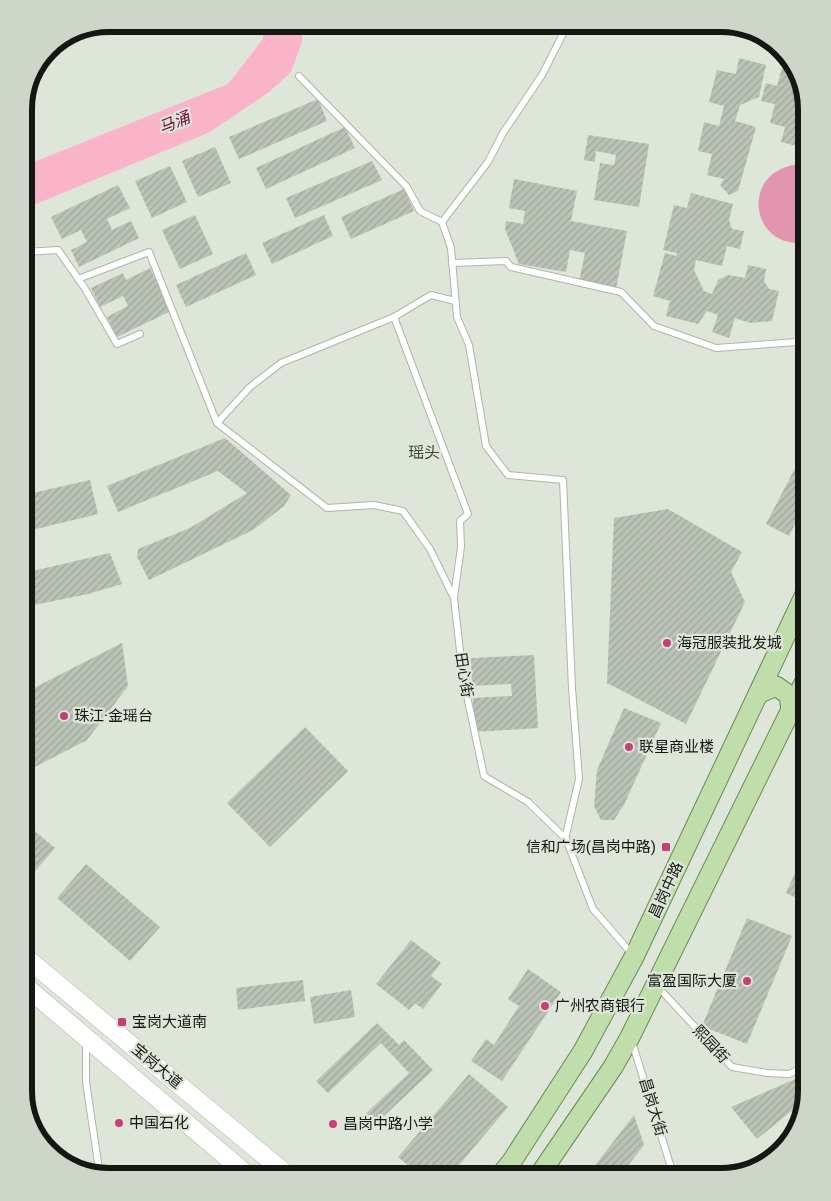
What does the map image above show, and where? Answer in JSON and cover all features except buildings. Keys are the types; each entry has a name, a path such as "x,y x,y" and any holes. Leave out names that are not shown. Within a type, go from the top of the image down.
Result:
{"main road":[{"name":"昌岗中路","path":"506,1168 583,1051 634,957 758,694 798,629"},
{"path":"758,694 776,686 789,694 791,711"},
{"path":"544,1168 613,1067 630,1037 798,696"},
{"name":"宝岗大道","path":"32,963 279,1168"},
{"name":"宝岗大道","path":"32,991 239,1168"}],"lane":[{"path":"442,222 488,162 503,133 542,75 564,33"},
{"path":"300,76 407,187 420,211 442,222 451,248 457,317 469,345 486,446 508,475 563,480 578,779 565,839"},
{"path":"33,251 58,250 118,344 140,334"},
{"path":"78,279 149,252 217,423 250,387 281,363 394,317 431,295 455,301"},
{"path":"452,264 506,261 511,266 621,292 654,326 716,348 798,342"},
{"path":"394,317 468,514 460,521 461,547 454,598"},
{"name":"田心街","path":"217,423 327,508 374,505 403,511 430,549 454,598 462,677 484,776 528,802 565,839 593,908 634,957"},
{"name":"熙园街","path":"656,985 732,1067 766,1073 789,1074 798,1070"},
{"path":"86,1037 86,1082 99,1167"},
{"name":"昌岗大街","path":"630,1037 671,1168"}],"shaded area":[{"path":"798,165 798,242 788,242 773,235 763,223 759,208 760,193 767,179 781,169"}],"water":[{"name":"马涌","path":"263,32 302,32 302,42 291,72 269,92 210,132 33,205 33,162 228,84 263,39"}],"place":[{"name":"海冠服装批发城","path":"667,643"},
{"name":"珠江·金瑶台","path":"64,716"},
{"name":"联星商业楼","path":"629,747"},
{"name":"信和广场(昌岗中路)","path":"666,847"},
{"name":"富盈国际大厦","path":"747,981"},
{"name":"广州农商银行","path":"545,1006"},
{"name":"宝岗大道南","path":"122,1022"},
{"name":"中国石化","path":"119,1123"},
{"name":"昌岗中路小学","path":"333,1124"}],"district":[{"name":"瑶头","path":"424,452"}]}
